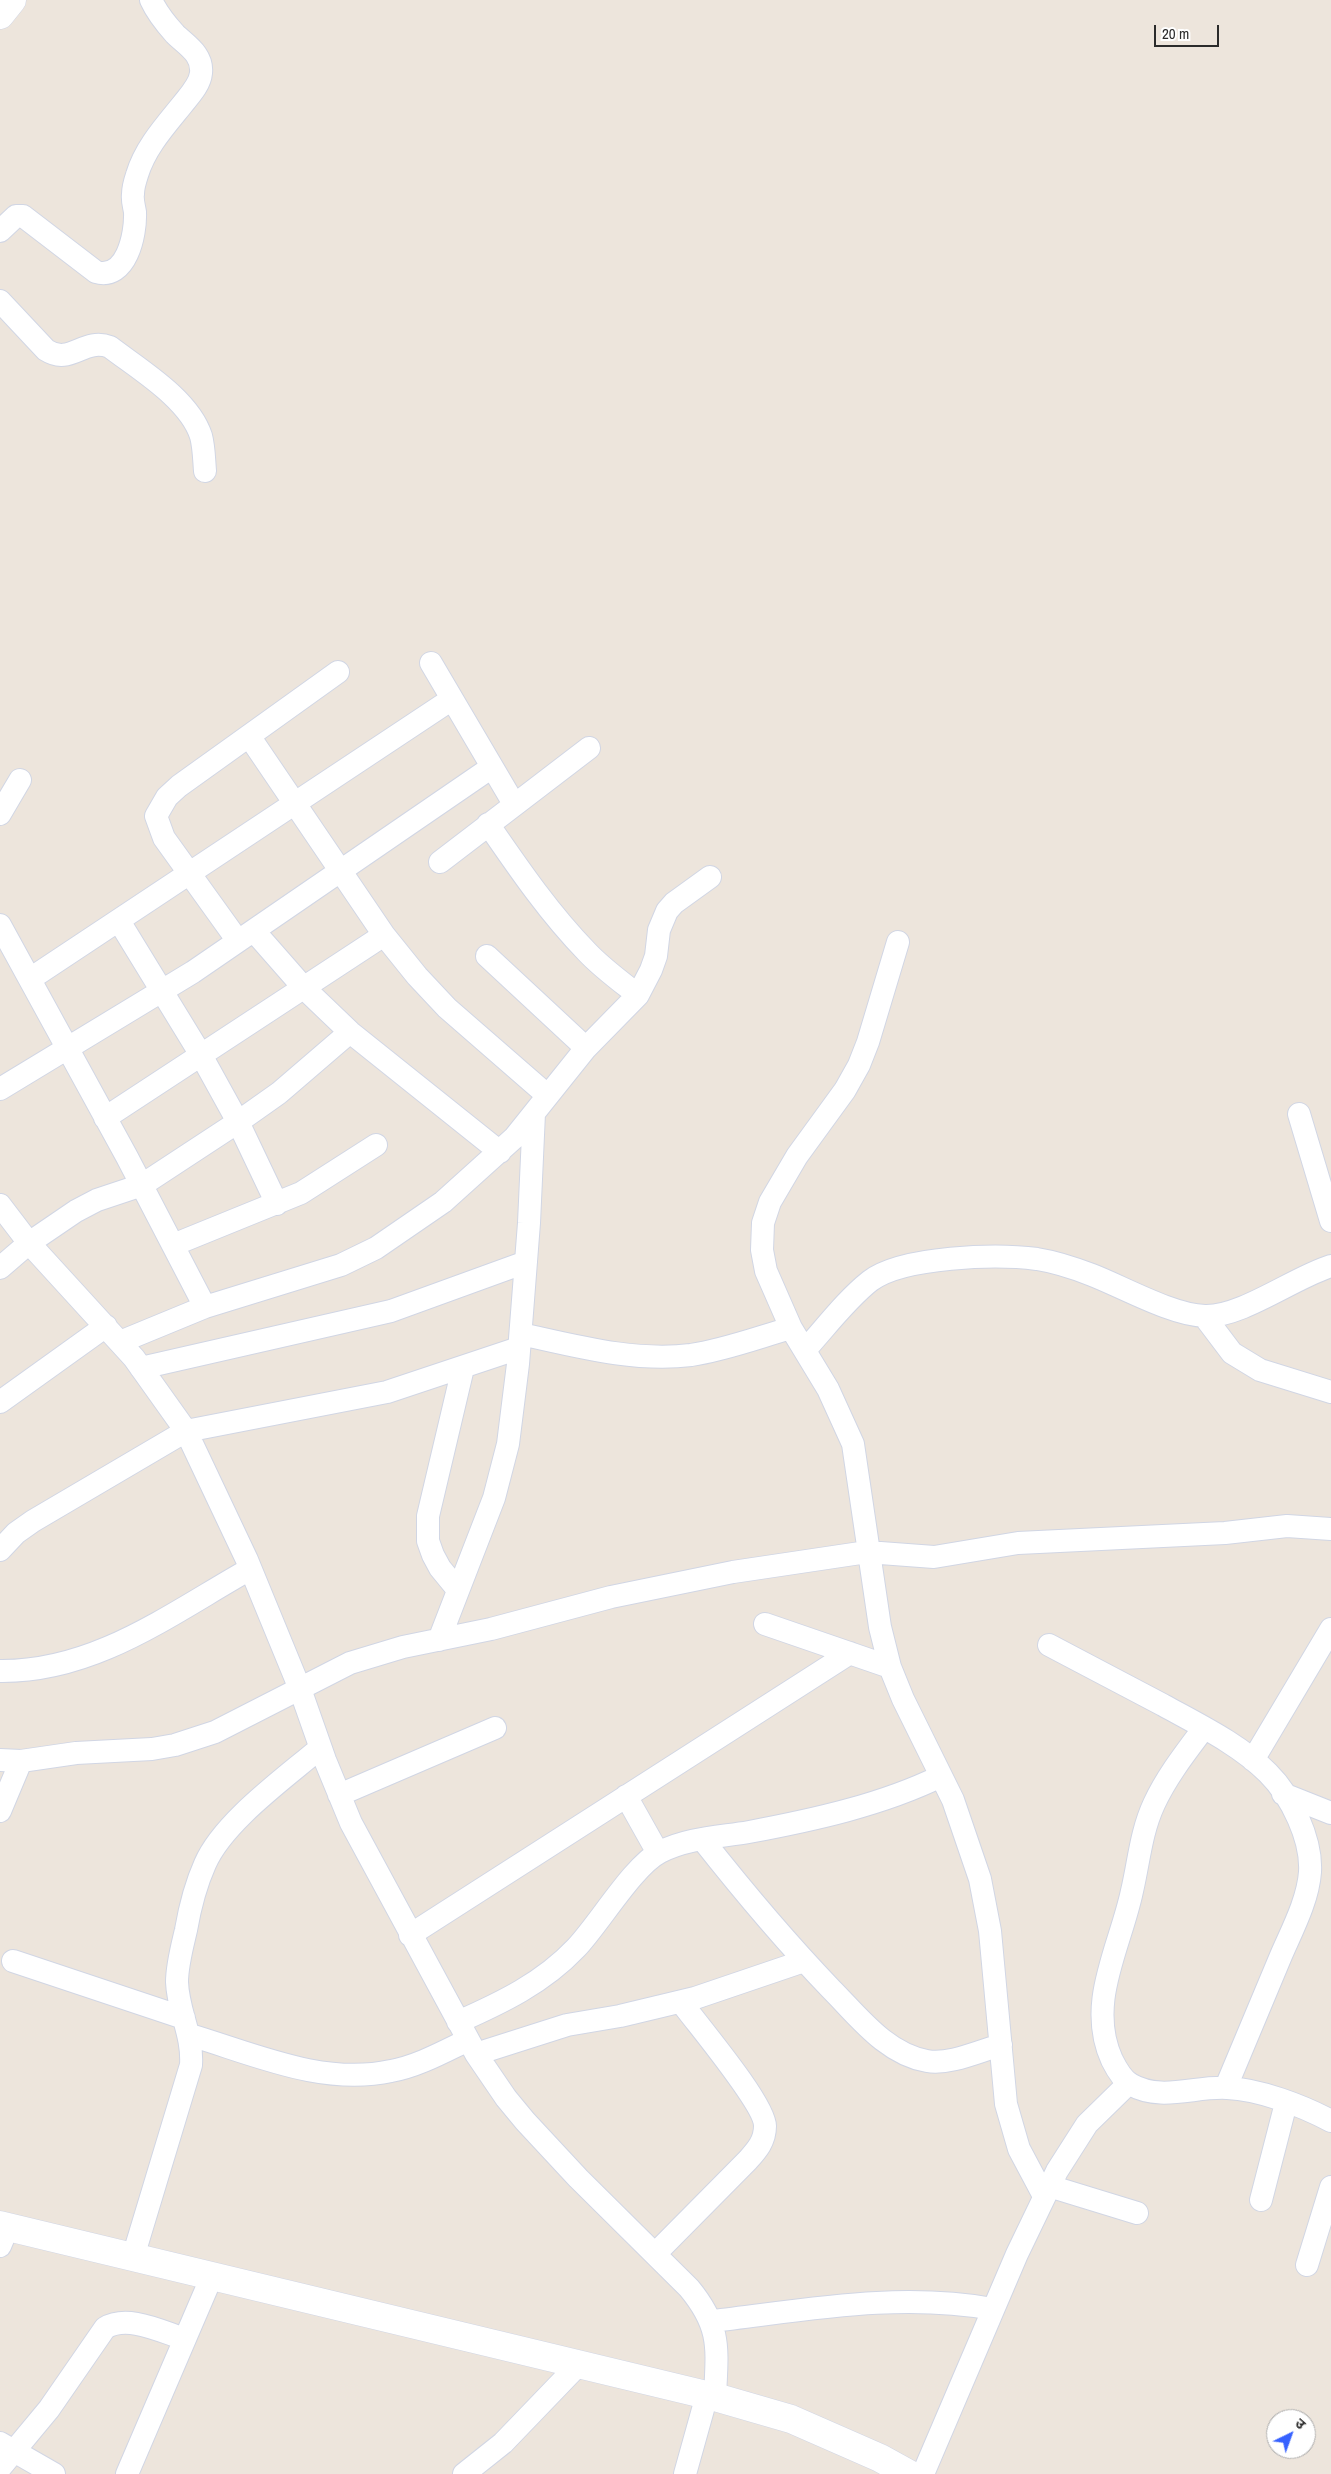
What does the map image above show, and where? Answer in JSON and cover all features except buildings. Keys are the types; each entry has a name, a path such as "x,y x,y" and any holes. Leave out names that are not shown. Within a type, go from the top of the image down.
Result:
{"main road":[{"path":"0,16 12,0"},
{"path":"3,2233 133,2257 711,2396 791,2419 880,2458 909,2474"}],"street":[{"path":"0,231 16,216 23,216 96,272 104,274 113,272 120,267 127,253 133,228 135,213 132,194 143,160 154,141 197,85 202,73 196,52 157,14 151,0"},
{"path":"0,301 46,350 54,355 62,357 92,344 102,344 110,347 176,399 190,415 200,435 205,471"},
{"path":"431,663 514,804"},
{"path":"338,672 179,786 167,797 156,816 164,838 192,874 246,936 350,1032 500,1152"},
{"path":"30,979 192,874 452,699"},
{"path":"249,736 384,935 446,1008 541,1104"},
{"path":"440,862 589,748"},
{"path":"0,1090 162,992 342,871 492,766"},
{"path":"0,814 20,780"},
{"path":"488,824 559,922 588,954 638,995"},
{"path":"0,1402 113,1334 302,1279 341,1265 376,1248 443,1202 500,1152 586,1048 638,995 646,983 654,963 659,930 667,911 674,902 710,876"},
{"path":"119,921 201,1055 238,1122 277,1204"},
{"path":"0,925 142,1185 205,1307"},
{"path":"106,1118 384,935"},
{"path":"898,942 868,1042 859,1065 846,1090 782,1180 770,1202 763,1223 762,1250 766,1270 792,1328 828,1389 853,1444 867,1552 880,1627 890,1667 903,1699 953,1800 980,1879 990,1931 1006,2104 1011,2127 1028,2170 1047,2191 1137,2213"},
{"path":"487,956 586,1048"},
{"path":"0,1268 29,1243 76,1210 97,1200 142,1185 238,1122 279,1092 350,1032"},
{"path":"439,1640 494,1498 502,1470 513,1408 541,1104"},
{"path":"1299,1114 1331,1221"},
{"path":"173,1245 277,1204 335,1173 376,1145"},
{"path":"0,1204 29,1243 142,1368 186,1431 250,1569 300,1688 320,1748 350,1823 468,2039 506,2098 525,2121 578,2178 689,2288 712,2321 718,2345 711,2396 685,2474"},
{"path":"805,1350 870,1281 886,1272 929,1262 989,1258 1039,1260 1090,1274 1179,1311 1204,1316 1229,1313 1247,1306 1295,1280 1331,1266"},
{"path":"142,1368 391,1311 526,1262"},
{"path":"1204,1316 1232,1353 1260,1370 1331,1392"},
{"path":"0,1550 16,1533 33,1522 186,1431 368,1396 463,1368 520,1341 618,1353 669,1356 691,1355 720,1349 792,1328"},
{"path":"458,1590 440,1568 433,1555 428,1542 428,1516 463,1368"},
{"path":"0,1811 10,1761 152,1749 175,1745 215,1732 350,1663 403,1647 679,1582 867,1552 934,1557 1018,1543 1225,1533 1286,1526 1331,1530"},
{"path":"0,1671 28,1671 50,1668 95,1654 250,1569"},
{"path":"765,1624 890,1667"},
{"path":"1253,1760 1331,1629"},
{"path":"1049,1645 1204,1728 1253,1760 1269,1774 1283,1794 1304,1832 1310,1852 1310,1874 1294,1926 1226,2087"},
{"path":"410,1935 850,1653"},
{"path":"339,1795 495,1728"},
{"path":"1204,1728 1169,1776 1153,1806 1139,1849 1133,1890 1105,1984 1101,2008 1103,2032 1116,2069 1129,2083 1146,2090 1160,2093 1226,2087 1286,2102 1331,2121"},
{"path":"133,2257 192,2064 187,2027 177,1982 189,1913 205,1862 216,1844 233,1825 320,1748"},
{"path":"468,2039 514,1996 559,1964 576,1948 631,1879 658,1853 672,1846 702,1839 749,1832 866,1804 917,1788 941,1776"},
{"path":"1283,1794 1331,1814"},
{"path":"626,1796 658,1853"},
{"path":"702,1839 765,1917 804,1961 878,2036 911,2056 927,2061 943,2061 1001,2045"},
{"path":"13,1961 306,2070 351,2076 373,2075 409,2066 468,2039 620,2016 681,2002 804,1961"},
{"path":"655,2254 759,2147 765,2124 752,2096 681,2002"},
{"path":"923,2474 993,2309 1047,2191 1072,2146 1087,2124 1129,2083"},
{"path":"1261,2200 1286,2102"},
{"path":"1307,2266 1331,2187"},
{"path":"127,2474 212,2276"},
{"path":"712,2321 894,2301 956,2302 993,2309"},
{"path":"0,2468 7,2447 49,2408 96,2337 105,2328 112,2324 132,2323 185,2340"},
{"path":"464,2474 503,2443 580,2363"},
{"path":"7,2447 54,2474"}]}
